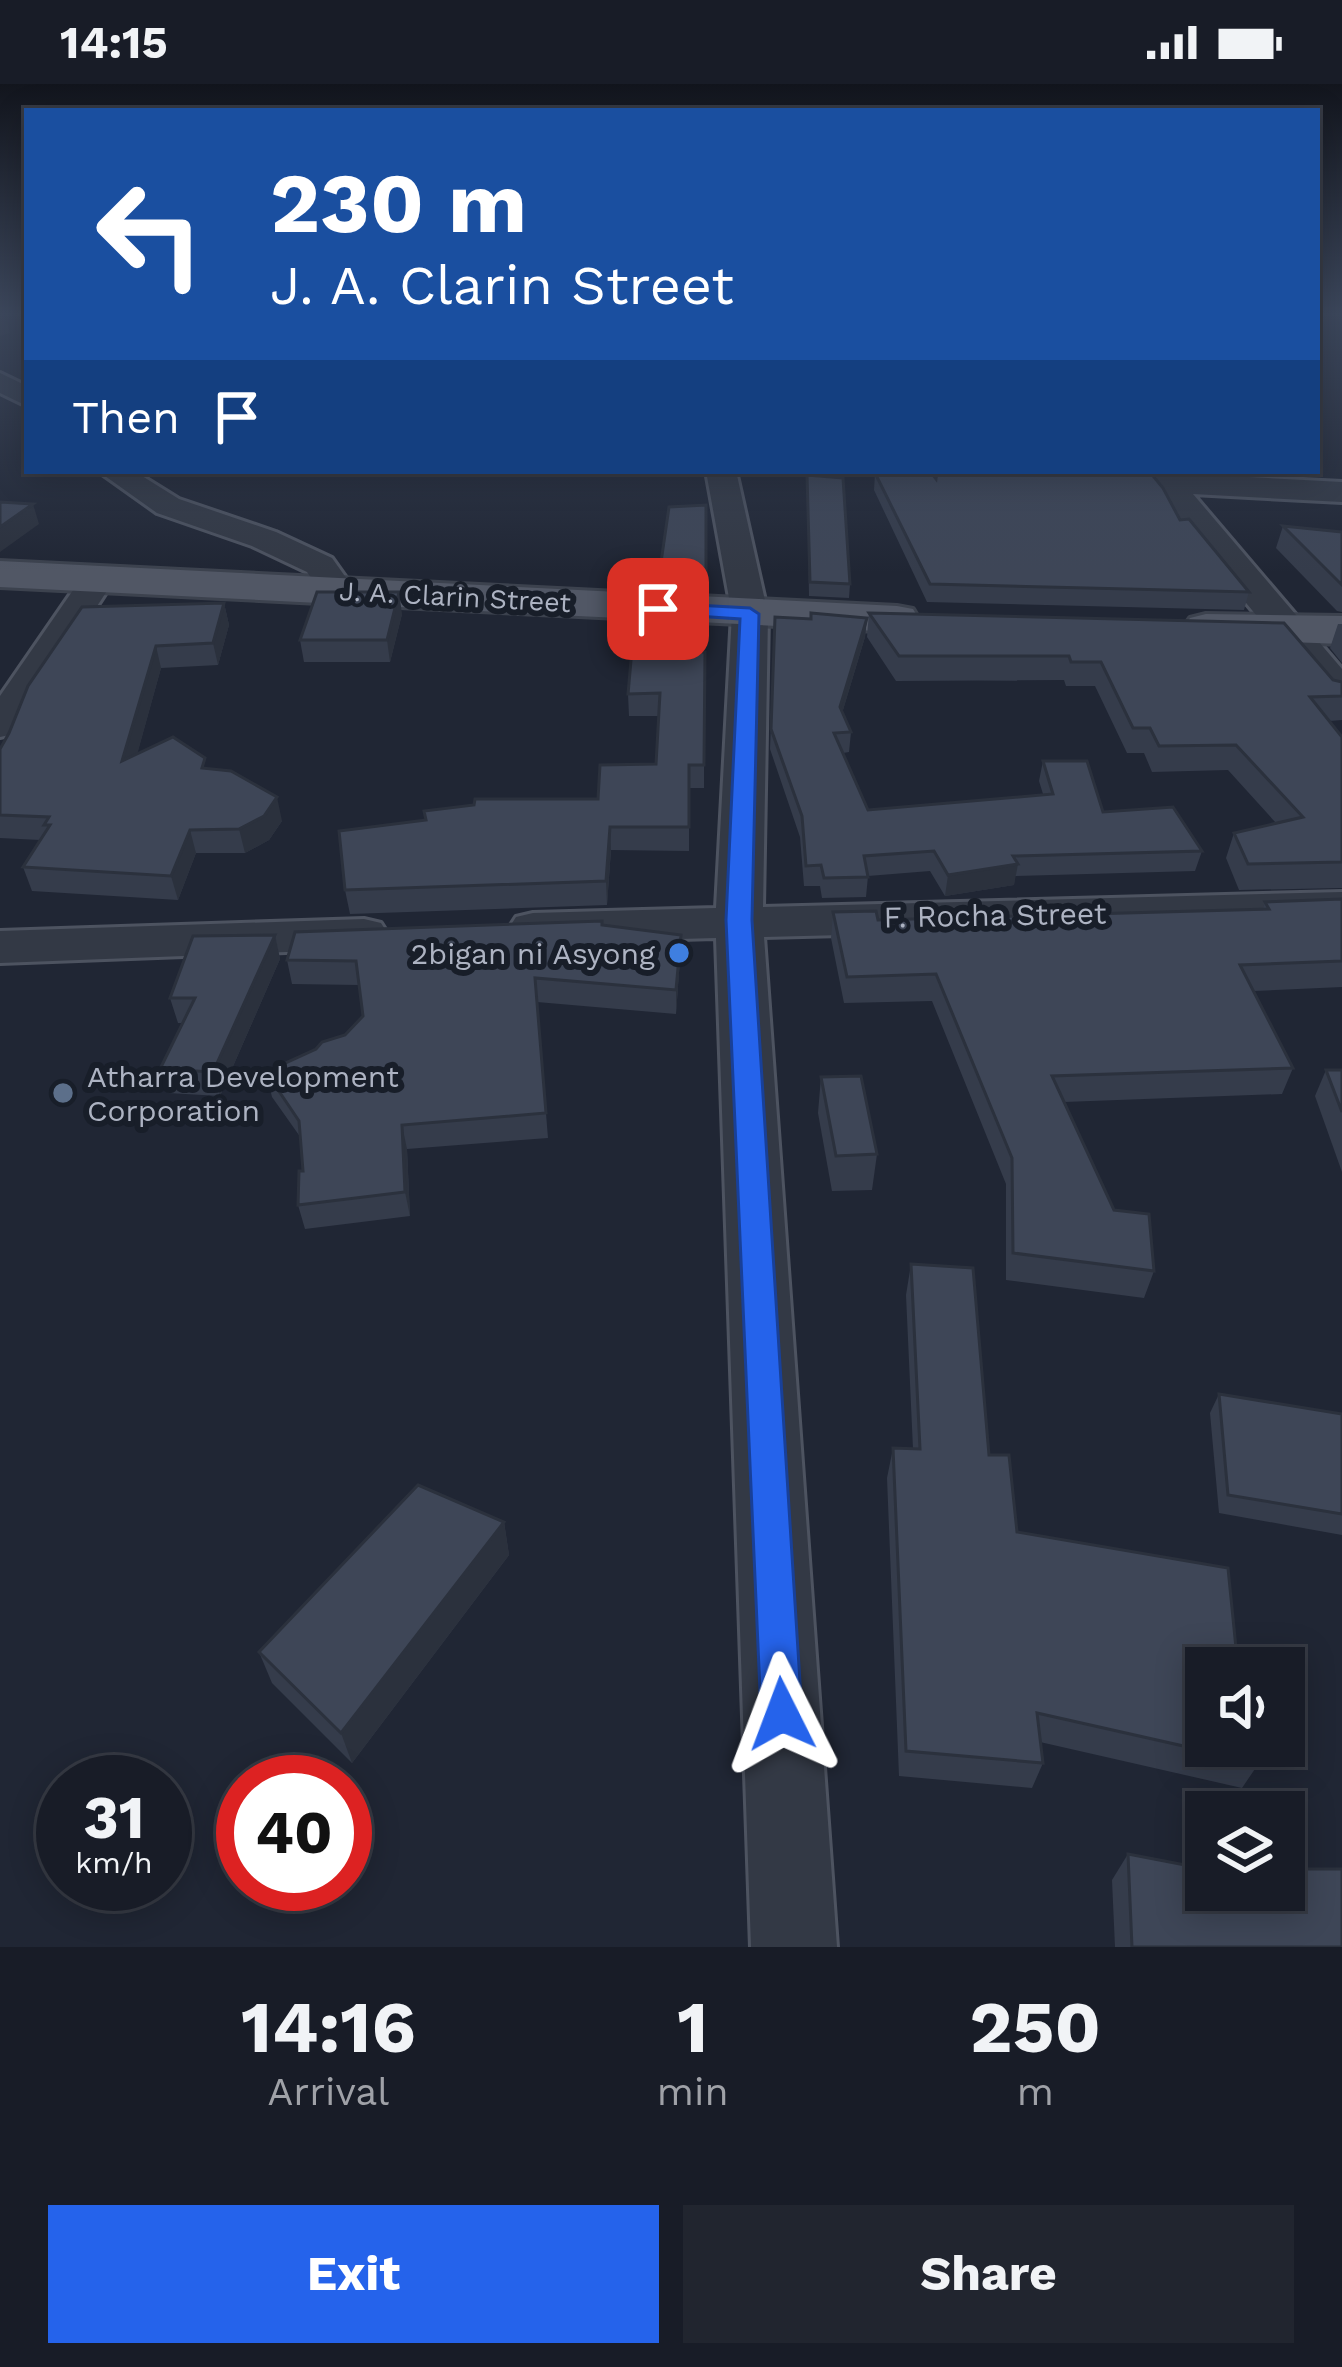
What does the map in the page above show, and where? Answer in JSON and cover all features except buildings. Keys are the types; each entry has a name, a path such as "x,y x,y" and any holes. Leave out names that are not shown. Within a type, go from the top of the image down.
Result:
{"main road":[{"name":"J. A. Clarin Street","path":"0,574 937,620"},
{"path":"1172,627 1342,630"}],"street":[{"path":"722,474 750,614 739,920 794,1947"},
{"path":"135,475 168,506 264,539 320,565 336,590"},
{"path":"1159,477 1342,492"},
{"path":"1159,477 1342,694"},
{"path":"0,725 99,577"},
{"name":"F. Rocha Street","path":"477,930 1342,907"},
{"path":"0,946 405,932"}],"place":[{"name":"2bigan ni Asyong","path":"679,953"},
{"name":"Atharra Development Corporation","path":"63,1093"}],"route":[{"path":"658,609 750,614 739,920 782,1714"}]}
